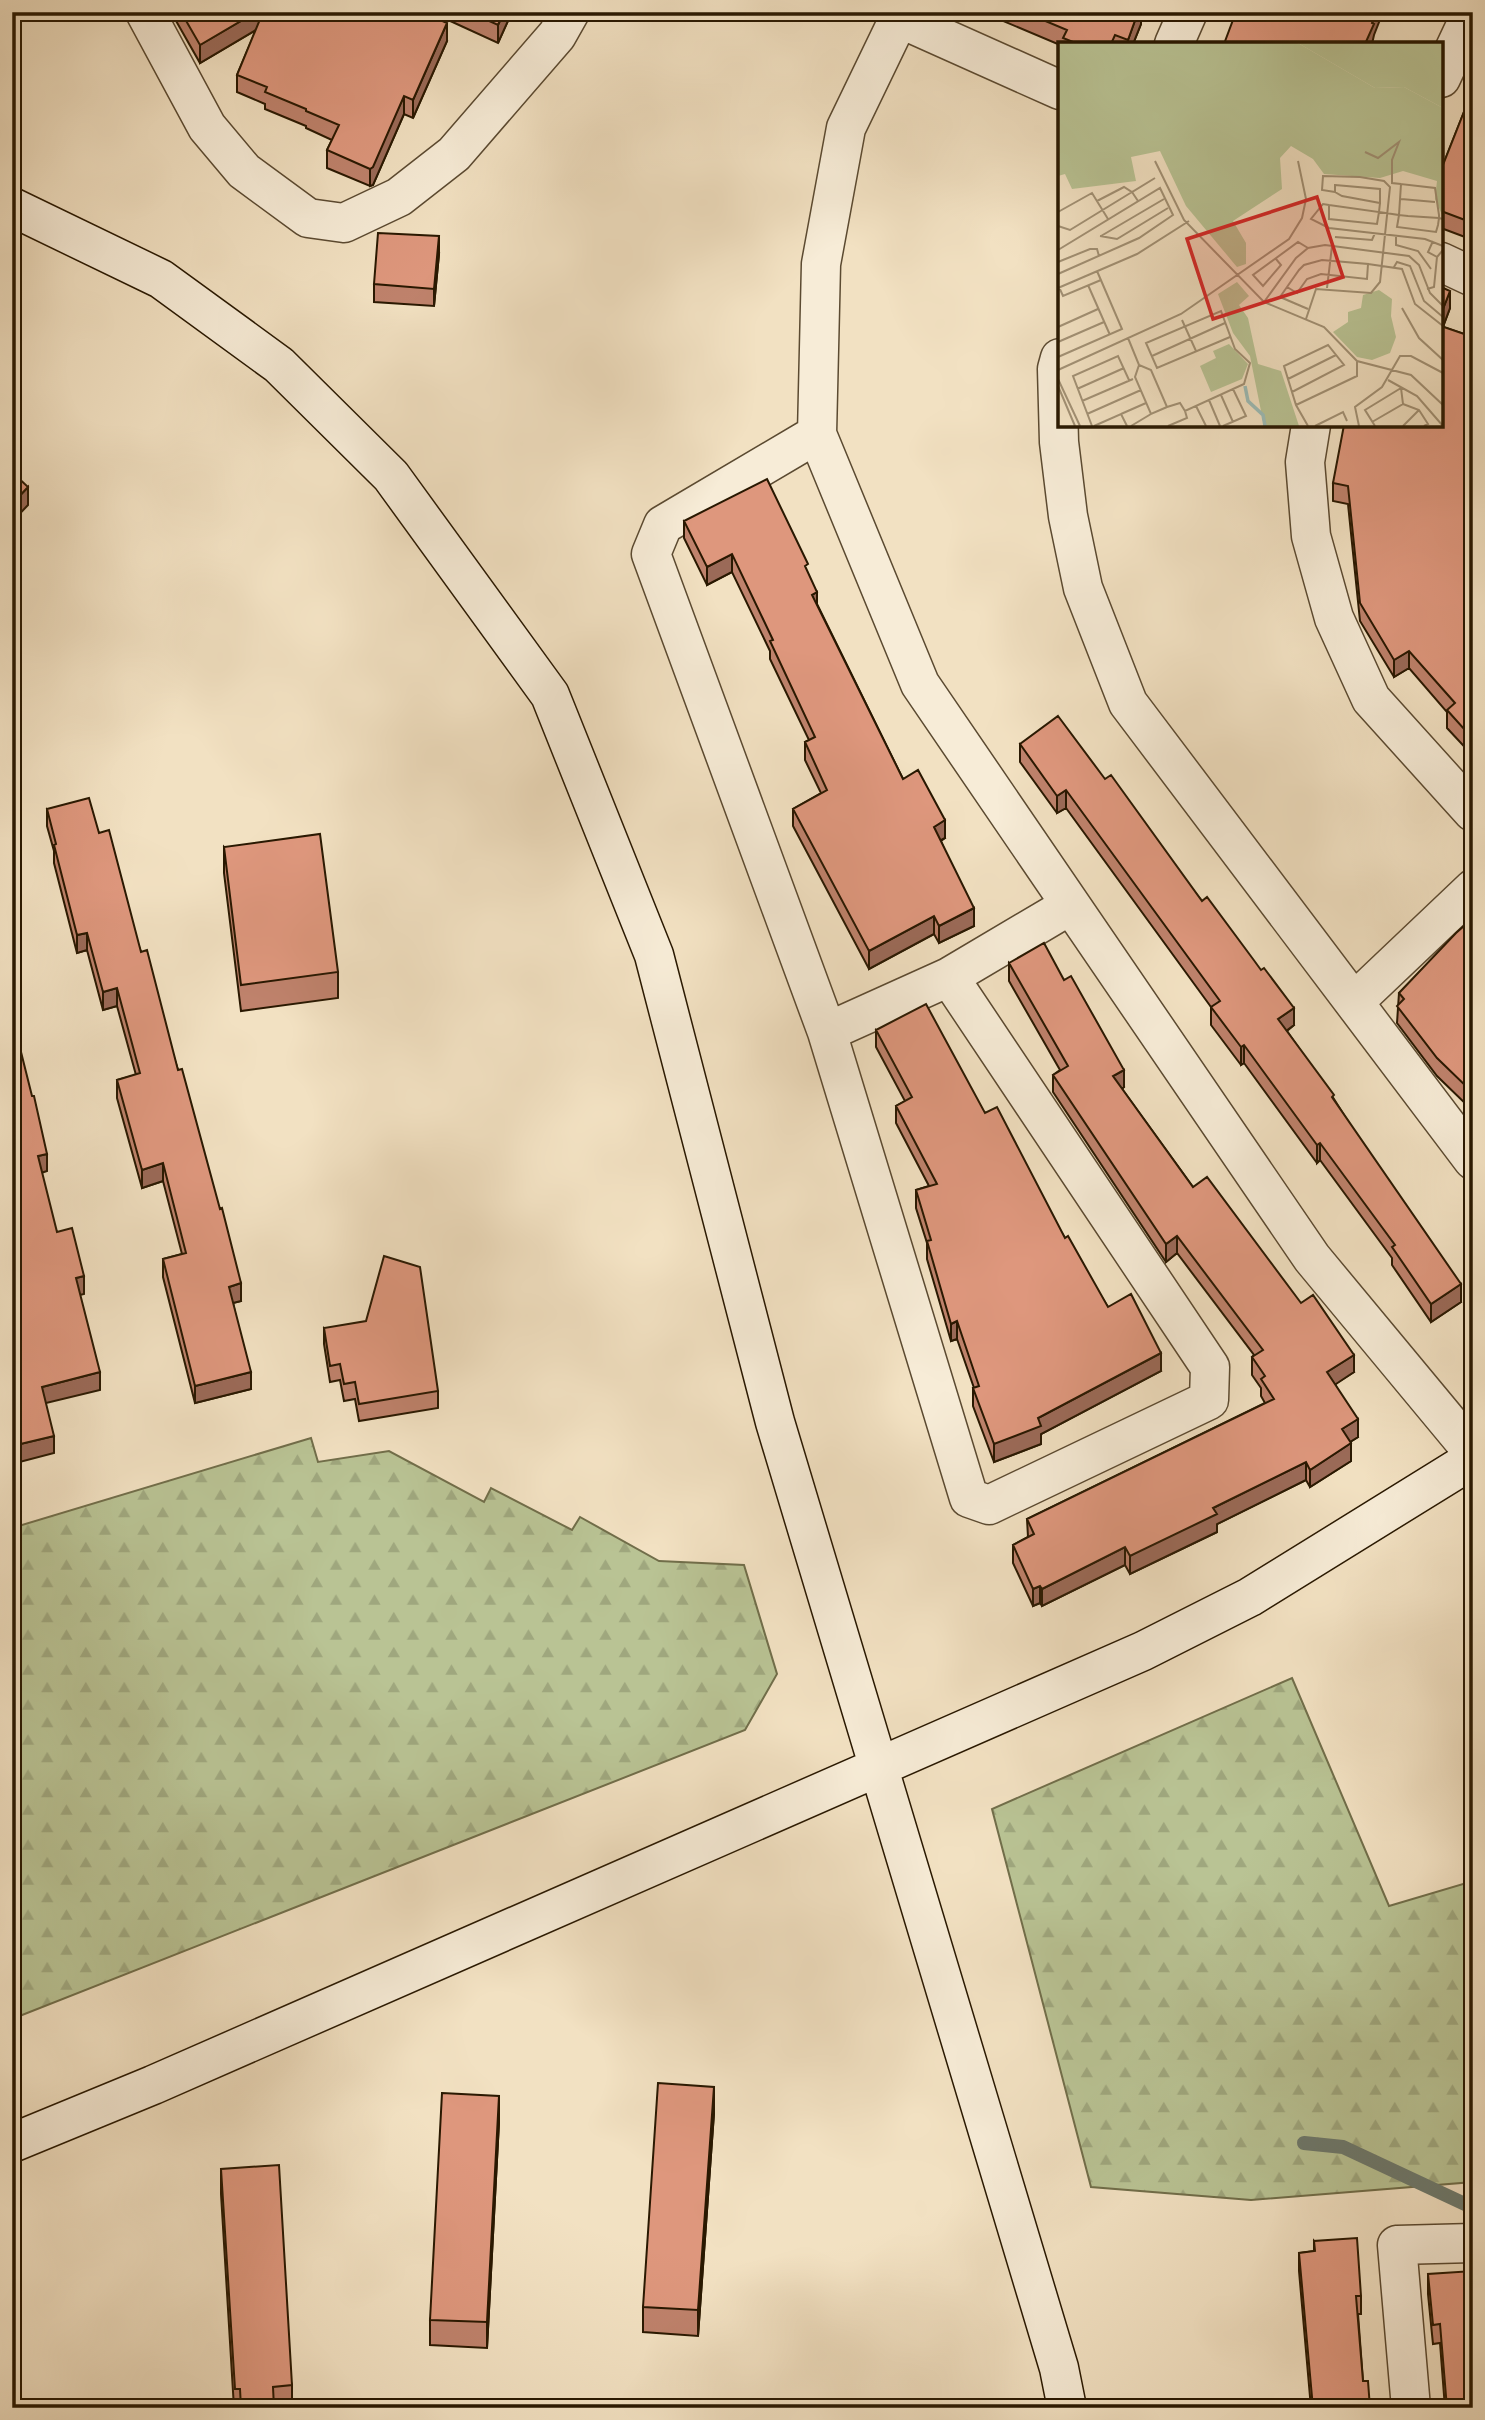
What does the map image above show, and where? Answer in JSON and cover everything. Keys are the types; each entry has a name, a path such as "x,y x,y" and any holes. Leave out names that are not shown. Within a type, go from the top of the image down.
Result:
{"street":[{"path":"145,12 207,127 244,171 308,218 344,223 399,197 454,154 557,35 570,12"},
{"path":"1175,42 1188,12"},
{"path":"1443,74 1472,12"},
{"path":"1058,89 901,15 846,128 821,264 817,435 920,684 1069,906 1312,1258 1473,1452"},
{"path":"12,207 161,279 279,365 391,476 550,695 654,956 775,1422 1059,2368 1067,2408"},
{"path":"1443,263 1473,277"},
{"path":"1058,365 1058,406"},
{"path":"1059,427 1071,528 1083,589 1128,703 1473,1160"},
{"path":"1311,427 1305,462 1311,536 1334,618 1371,699 1473,811"},
{"path":"817,435 663,525 651,554 827,1032 969,1498 989,1505 1209,1400 1210,1367 948,977"},
{"path":"1354,1002 1473,889"},
{"path":"827,1032 948,977 1069,906"},
{"path":"12,2143 153,2085 1143,1651 1250,1597 1473,1460"},
{"path":"1410,2408 1397,2245 1473,2243"},
{"path":"1059,2368 1082,2408"}],"green space":[{"path":"311,1438 318,1462 389,1451 484,1502 491,1488 572,1530 580,1517 659,1561 744,1565 777,1674 745,1730 12,2019 12,1528"},
{"path":"1292,1678 1389,1906 1473,1881 1473,2182 1251,2200 1091,2187 992,1809"}],"building":[{"path":"181,12 256,12 200,45"},
{"path":"263,12 386,12 405,20 409,12 422,12 447,23 413,100 404,96 373,167 370,169 327,150 339,125 265,92 267,87 237,75"},
{"path":"469,12 504,12 498,25"},
{"path":"1024,12 1138,12 1128,40 1115,35 1112,42 1073,42 1063,38 1067,30"},
{"path":"1236,12 1376,12 1366,42 1225,42"},
{"path":"1473,89 1473,223 1443,212 1443,165"},
{"path":"378,233 439,236 434,289 374,284"},
{"path":"1443,288 1450,291 1443,309"},
{"path":"1443,327 1473,337 1473,739 1447,710 1455,703 1409,651 1394,660 1360,603 1348,486 1333,483 1344,427 1443,427"},
{"path":"12,472 28,487 12,504"},
{"path":"767,479 808,564 805,566 817,592 812,595 903,779 918,770 945,820 934,827 974,908 939,926 934,916 869,951 793,809 827,790 805,742 815,737 732,554 707,567 684,521"},
{"path":"1058,716 1105,779 1111,775 1202,901 1207,897 1261,970 1264,968 1294,1008 1278,1019 1334,1095 1332,1097 1461,1284 1431,1304 1392,1247 1395,1245 1320,1143 1317,1145 1244,1045 1241,1047 1211,1007 1220,1001 1066,790 1057,796 1020,744"},
{"path":"89,798 99,833 109,830 141,952 147,950 178,1070 182,1069 241,1283 229,1287 251,1372 195,1386 163,1259 186,1253 163,1163 142,1170 117,1080 140,1073 117,988 103,992 87,933 77,935 47,809"},
{"path":"320,834 338,972 241,985 224,847"},
{"path":"1473,918 1473,1093 1437,1058 1397,1006 1404,999 1399,993"},
{"path":"1044,943 1064,980 1071,976 1124,1070 1113,1076 1193,1187 1207,1177 1301,1303 1313,1295 1354,1355 1327,1372 1358,1419 1342,1429 1351,1443 1310,1470 1306,1462 1213,1508 1217,1514 1130,1556 1125,1547 1042,1589 1040,1586 1033,1589 1013,1545 1034,1534 1027,1519 1274,1399 1261,1379 1265,1376 1252,1357 1263,1350 1177,1236 1166,1244 1053,1075 1068,1066 1009,963"},
{"path":"926,1004 985,1113 997,1107 1065,1238 1068,1236 1108,1307 1131,1294 1161,1353 1038,1418 1041,1426 994,1444 973,1388 979,1386 957,1321 951,1324 927,1241 931,1240 916,1190 937,1184 896,1106 912,1097 876,1030"},
{"path":"12,1025 34,1096 47,1154 38,1156 57,1232 72,1228 84,1276 76,1278 100,1372 42,1387 54,1436 12,1446"},
{"path":"384,1256 420,1267 438,1391 359,1404 355,1382 344,1384 340,1364 330,1366 324,1328 366,1321"},
{"path":"658,2083 714,2087 698,2310 643,2307"},
{"path":"442,2093 499,2096 487,2322 430,2320"},
{"path":"279,2165 292,2385 273,2387 274,2408 241,2408 240,2389 235,2389 221,2169"},
{"path":"1357,2238 1361,2296 1356,2296 1363,2381 1368,2381 1370,2408 1313,2408 1299,2253 1315,2251 1314,2241"},
{"path":"1473,2271 1473,2408 1447,2408 1440,2324 1433,2325 1428,2274"}],"waterway":[{"path":"1304,2143 1343,2147 1467,2205 1473,2205"}]}
